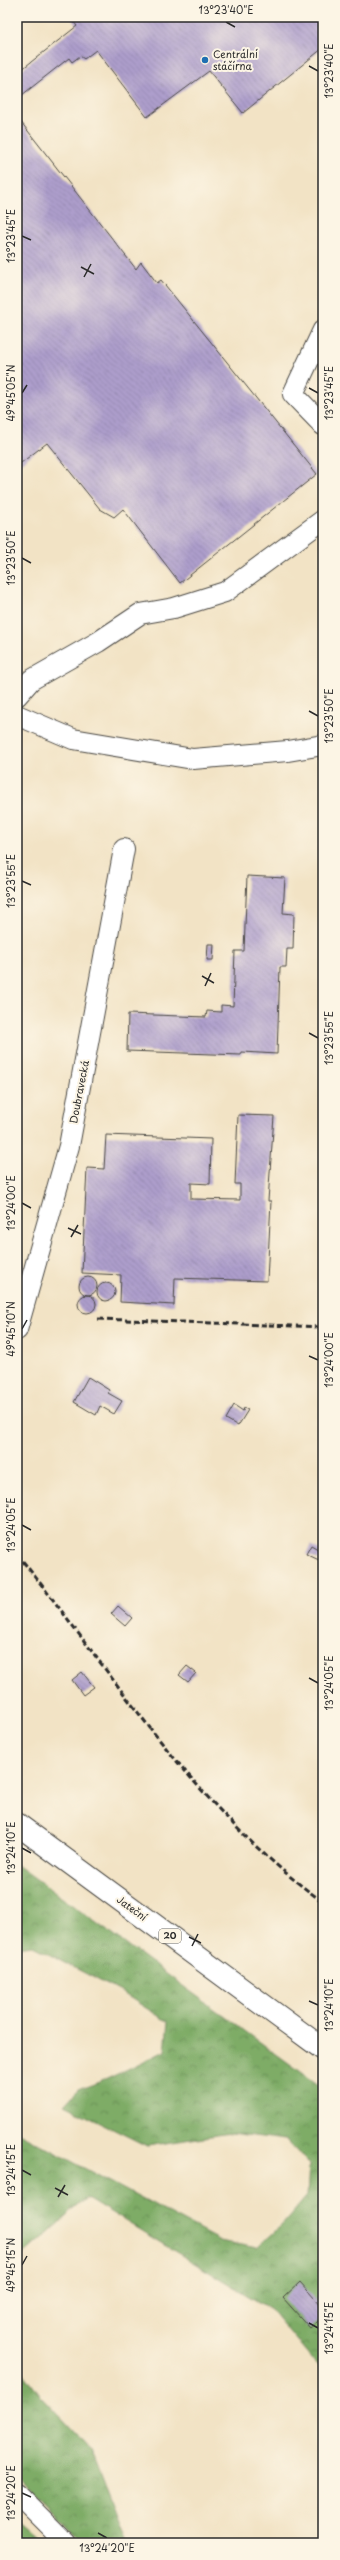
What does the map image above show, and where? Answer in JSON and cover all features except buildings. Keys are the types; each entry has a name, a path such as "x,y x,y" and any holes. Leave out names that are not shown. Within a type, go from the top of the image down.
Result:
{"main road":[{"name":"Jateční","path":"17,1824 323,2049"}],"street":[{"path":"323,330 294,394 323,425"},
{"path":"17,696 31,680 98,642 140,614 174,608 225,592 323,520"},
{"path":"17,716 73,739 193,760 288,751 323,745"},
{"name":"Doubravecká","path":"17,1330 24,1278 69,1146 124,849"},
{"path":"17,2494 66,2543"}],"green space":[{"path":"17,1865 323,2088 323,2372 270,2309 87,2198 17,2260 17,2132 220,2241 257,2248 284,2223 307,2196 309,2164 286,2140 230,2133 147,2146 64,2105 78,2090 107,2079 165,2051 168,2022 121,1992 33,1946 17,1948"},
{"path":"17,2364 39,2394 91,2449 128,2543 83,2543 17,2476"},
{"path":"17,2519 45,2543 17,2543"}],"railway":[{"path":"98,1319 323,1327"},
{"path":"17,1554 123,1693 195,1783 234,1825 276,1865 323,1902"}],"place":[{"name":"Centrální stáčírna","path":"205,60"}]}
